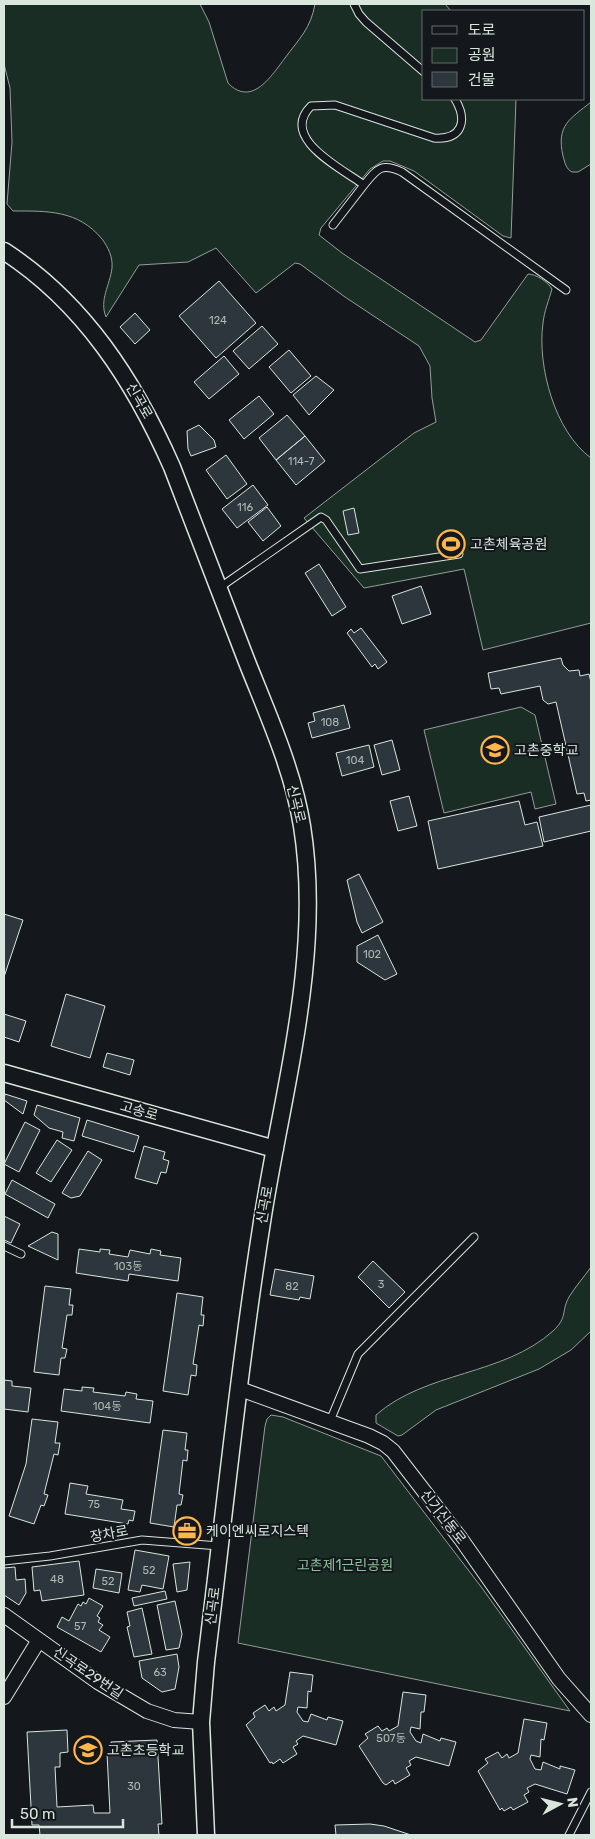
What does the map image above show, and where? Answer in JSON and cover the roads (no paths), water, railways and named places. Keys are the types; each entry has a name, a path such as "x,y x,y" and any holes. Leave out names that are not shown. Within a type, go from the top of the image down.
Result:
{"street":[{"name":"신곡로","path":"4,252 58,292 86,323 124,375 157,433 219,588 288,772 301,822 309,898 306,952 283,1112 254,1274 220,1546 201,1722 206,1835"},
{"name":"고송로","path":"4,1073 275,1149"},
{"name":"신기신동로","path":"240,1390 330,1421 383,1443 393,1451 461,1539 559,1679 591,1715"},
{"path":"4,1615 39,1640"},
{"name":"신곡로29번길","path":"4,1697 39,1640 98,1682 147,1711 174,1720 201,1722"}],"lane":[{"path":"354,4 366,22 422,70"},
{"path":"364,185 310,146 303,135 300,122 305,112 311,106 322,104 335,105 434,138 447,139 461,127 461,109 456,100"},
{"path":"333,225 377,169 390,167 402,172 566,290"},
{"path":"219,588 321,517 326,520 360,569 459,554"},
{"path":"330,1421 358,1354 474,1237"},
{"path":"4,1246 21,1254"},
{"name":"장차로","path":"4,1561 50,1556 142,1540 220,1546"},
{"path":"569,1835 591,1792"}],"place":[{"name":"고촌체육공원","path":"451,544"},
{"name":"고촌중학교","path":"495,750"},
{"name":"케이엔씨로지스텍","path":"187,1531"},
{"name":"고촌초등학교","path":"88,1750"}],"park label":[{"name":"고촌제1근린공원","path":"345,1565"}]}
